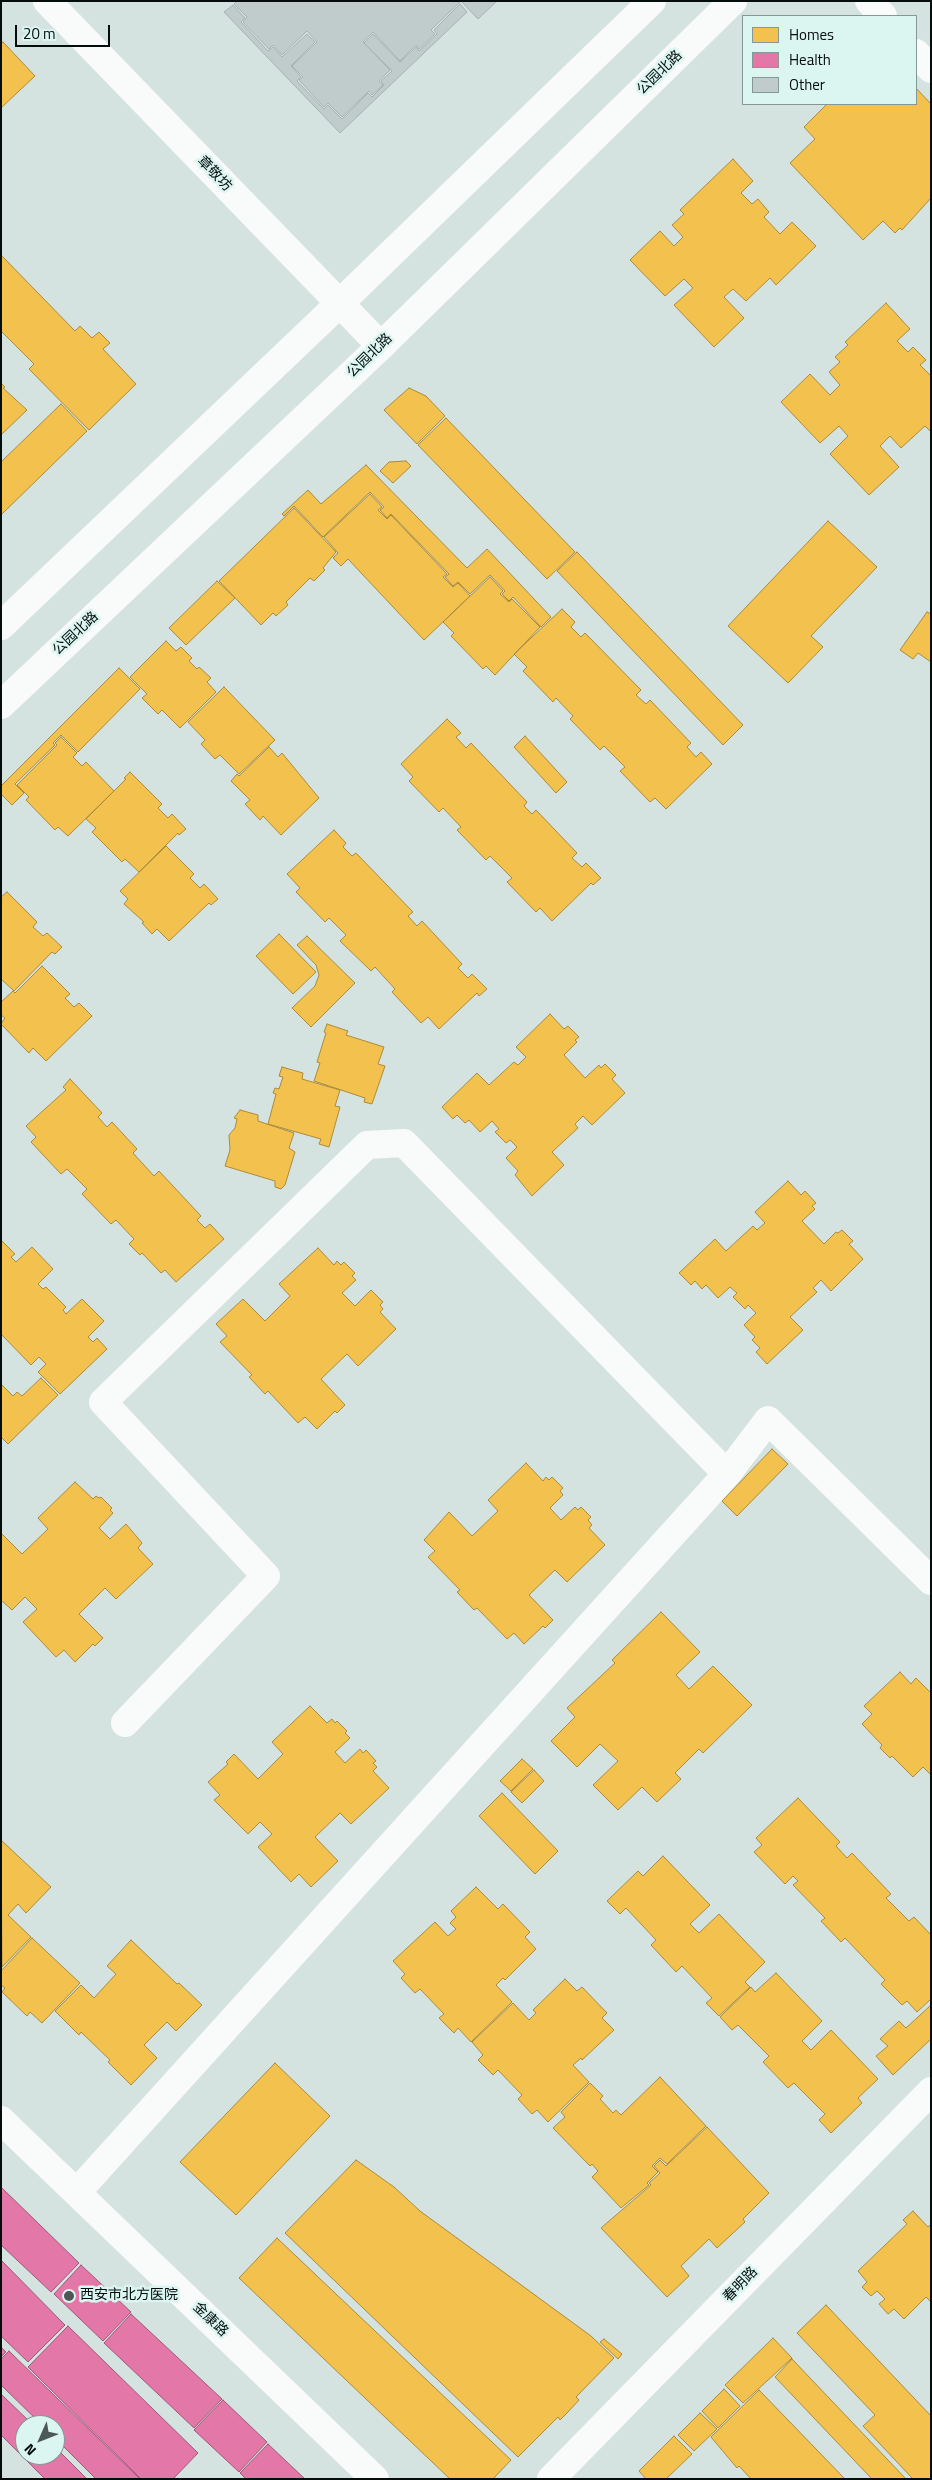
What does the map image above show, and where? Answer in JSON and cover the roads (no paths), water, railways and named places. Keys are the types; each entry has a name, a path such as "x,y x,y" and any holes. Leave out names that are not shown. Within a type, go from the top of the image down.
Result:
{"street":[{"name":"章敬坊","path":"47,1 381,346"},
{"path":"1,626 339,304 652,1"},
{"name":"公园北路","path":"1,705 381,346 733,1"},
{"path":"869,1 882,15"},
{"path":"917,54 931,69"},
{"path":"125,1722 266,1576 103,1402 367,1145 404,1144 728,1474"},
{"path":"77,2192 728,1474 768,1420 931,1581"},
{"name":"春明路","path":"551,2479 929,2096"},
{"name":"金康路","path":"1,2120 375,2479"}],"place":[{"name":"西安市北方医院","path":"69,2296"}]}
